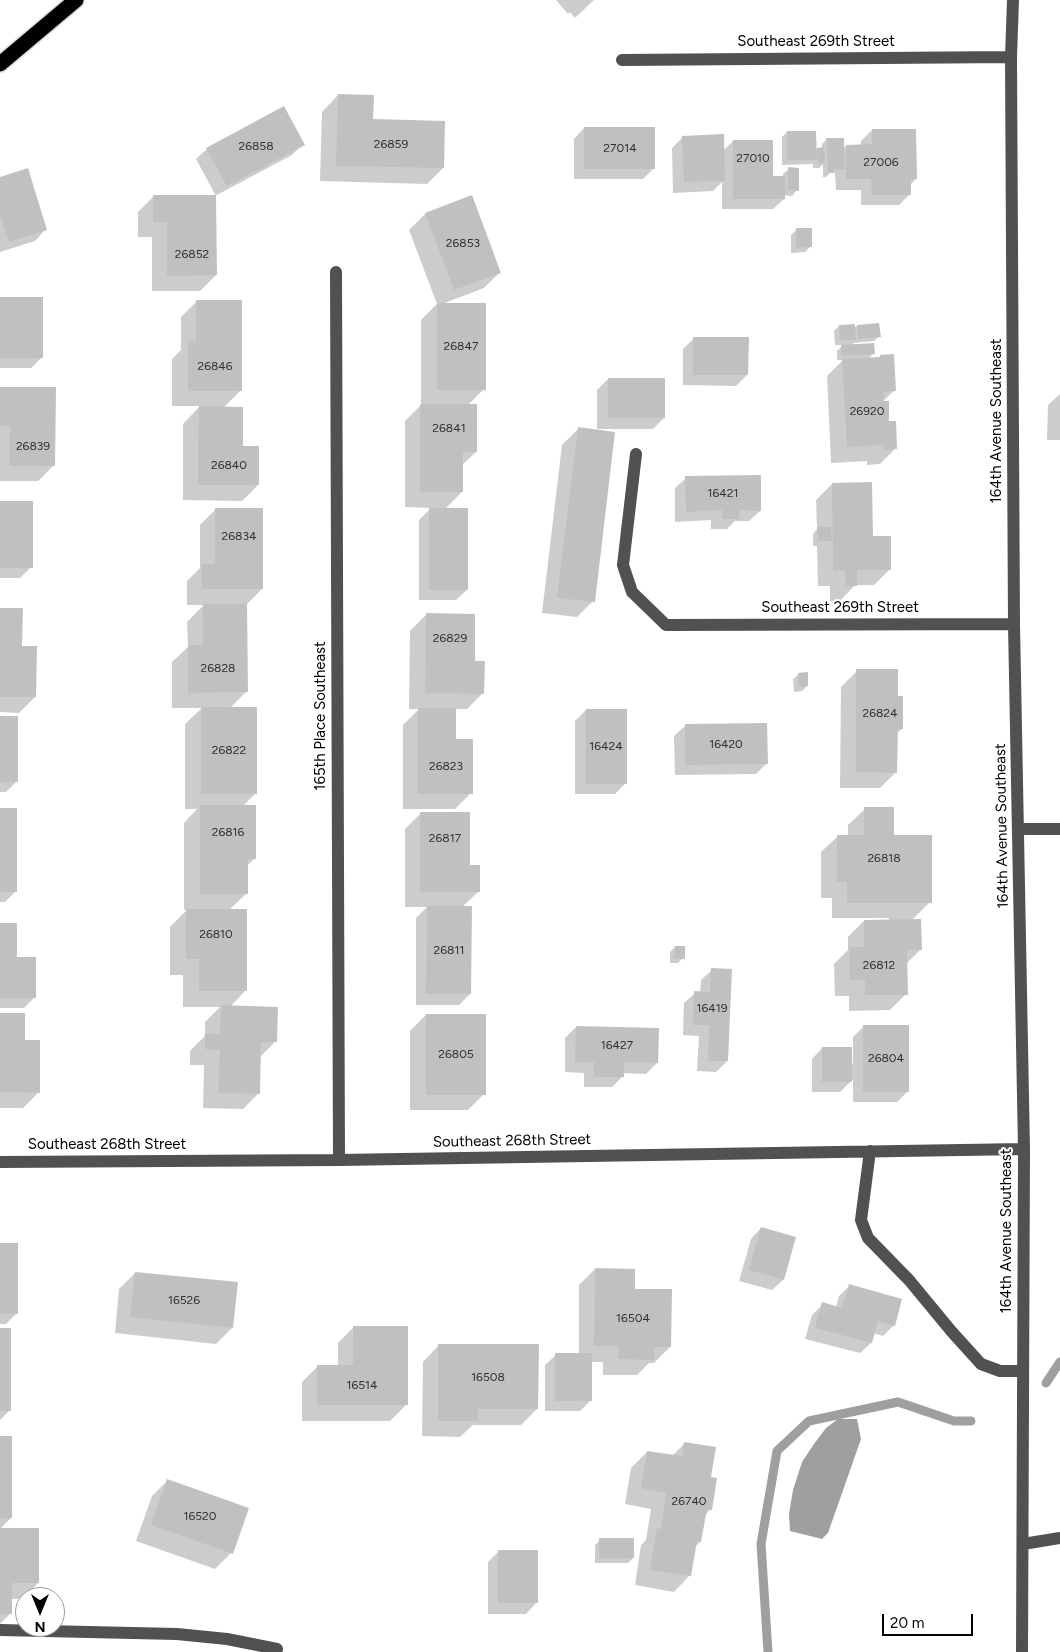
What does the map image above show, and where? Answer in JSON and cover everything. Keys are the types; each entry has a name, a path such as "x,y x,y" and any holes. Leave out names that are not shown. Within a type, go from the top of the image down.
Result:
{"highway":[{"path":"0,64 76,0"}],"street":[{"name":"164th Avenue Southeast","path":"1013,0 1011,57 1014,624 1024,1149 1022,1652"},
{"name":"Southeast 269th Street","path":"622,60 1011,57"},
{"name":"165th Place Southeast","path":"336,272 339,1160"},
{"name":"Southeast 269th Street","path":"636,454 623,565 632,592 666,625 1014,624"},
{"path":"1018,829 1060,829"},
{"name":"Southeast 268th Street","path":"0,1162 339,1160 1024,1149"},
{"path":"870,1151 861,1220 868,1238 914,1286 981,1364 1000,1371 1023,1372"},
{"path":"1023,1544 1060,1538"},
{"path":"0,1630 177,1634 227,1639 277,1649"}],"shaded area":[{"path":"838,1419 857,1419 861,1439 828,1533 822,1539 790,1531 789,1514 793,1490 802,1462 826,1428"}],"building":[{"path":"338,94 374,95 373,119 445,121 444,168 336,166"},
{"path":"284,106 305,145 227,186 206,148"},
{"path":"584,127 655,127 655,169 584,169"},
{"path":"872,129 916,129 917,179 911,179 911,195 872,195 871,179 846,179 846,145 872,144"},
{"path":"787,131 816,131 817,160 787,160"},
{"path":"724,134 725,181 684,182 682,136"},
{"path":"826,138 844,138 845,169 833,169 833,172 828,172"},
{"path":"733,140 773,140 773,176 785,176 785,199 733,199"},
{"path":"824,147 825,163 818,164 817,148"},
{"path":"788,167 799,168 799,191 788,190"},
{"path":"28,168 47,230 9,242 0,215 0,177"},
{"path":"153,195 216,195 217,275 167,276 167,222 153,222"},
{"path":"472,195 501,273 454,290 425,213"},
{"path":"796,228 812,228 812,247 796,248"},
{"path":"0,297 43,297 43,358 0,358"},
{"path":"196,300 242,300 242,391 188,391 188,341 196,341"},
{"path":"437,303 486,303 486,390 437,390"},
{"path":"879,323 881,337 858,339 857,325"},
{"path":"855,324 856,340 840,340 839,325"},
{"path":"693,337 749,337 748,375 693,375"},
{"path":"874,343 875,354 842,356 841,345"},
{"path":"894,354 896,391 884,392 884,401 889,401 889,421 896,421 897,449 883,450 883,445 847,447 842,359 880,357 880,355"},
{"path":"608,378 665,378 665,418 608,418"},
{"path":"0,387 56,387 55,466 10,466 10,426 0,426"},
{"path":"420,404 477,404 477,452 463,452 463,492 420,492"},
{"path":"199,406 243,407 243,446 259,446 259,485 198,485"},
{"path":"578,427 615,432 595,602 557,598"},
{"path":"761,475 761,511 739,510 739,519 722,519 722,510 686,512 685,476"},
{"path":"872,482 873,536 891,536 891,570 857,570 857,586 846,586 845,570 833,571 832,483"},
{"path":"0,501 33,501 33,568 0,568"},
{"path":"215,508 263,508 263,589 202,589 202,564 215,564"},
{"path":"429,508 468,508 468,590 429,590"},
{"path":"817,527 831,527 832,541 818,541"},
{"path":"203,604 247,604 248,692 188,693 188,645 203,645"},
{"path":"0,608 23,608 22,646 37,646 36,697 0,697"},
{"path":"426,613 475,614 475,661 485,661 484,694 425,693"},
{"path":"856,669 898,669 898,696 903,696 903,729 898,729 897,773 856,772"},
{"path":"808,672 808,686 799,687 798,673"},
{"path":"201,707 257,707 257,794 201,794"},
{"path":"418,708 456,708 456,739 473,739 473,794 418,794"},
{"path":"586,709 627,709 627,784 586,784"},
{"path":"0,716 18,716 18,782 0,782"},
{"path":"767,723 768,764 685,765 685,724"},
{"path":"200,805 256,805 256,859 248,859 248,894 200,894"},
{"path":"864,807 894,807 894,835 932,835 932,903 847,903 847,882 837,882 837,835 864,835"},
{"path":"0,808 17,808 17,892 0,892"},
{"path":"420,812 470,812 470,865 480,865 480,892 420,892"},
{"path":"427,906 472,906 471,994 426,994"},
{"path":"186,909 247,909 247,991 199,991 199,959 186,959"},
{"path":"921,919 922,950 907,950 908,995 865,995 865,980 850,980 850,947 864,947 864,920"},
{"path":"0,923 17,923 17,957 36,957 36,998 0,998"},
{"path":"675,946 685,946 685,959 674,959"},
{"path":"711,968 732,969 728,1061 708,1061 709,1025 693,1025 694,991 710,992"},
{"path":"221,1005 278,1007 277,1042 261,1042 260,1094 218,1093 220,1050 205,1049 205,1034 220,1034"},
{"path":"0,1013 25,1013 25,1040 40,1040 40,1093 0,1092"},
{"path":"426,1014 486,1014 486,1095 426,1095"},
{"path":"863,1025 909,1025 909,1092 863,1092"},
{"path":"576,1026 659,1028 658,1063 624,1062 624,1077 594,1077 594,1062 575,1062"},
{"path":"822,1047 852,1047 852,1082 822,1082"},
{"path":"761,1227 796,1237 784,1280 749,1270"},
{"path":"0,1243 18,1243 18,1314 0,1314"},
{"path":"595,1268 635,1269 635,1289 672,1289 671,1347 654,1347 654,1360 618,1359 618,1346 594,1346"},
{"path":"135,1272 238,1282 233,1328 130,1317"},
{"path":"849,1284 902,1299 895,1326 878,1321 872,1343 815,1328 822,1302 842,1308"},
{"path":"353,1326 408,1326 408,1405 317,1405 317,1365 353,1365"},
{"path":"0,1328 11,1328 11,1411 0,1411"},
{"path":"438,1344 539,1344 538,1409 478,1409 478,1421 438,1421"},
{"path":"555,1353 592,1353 592,1401 555,1401"},
{"path":"0,1436 12,1436 12,1518 0,1518"},
{"path":"684,1442 716,1447 711,1477 717,1478 712,1510 707,1509 701,1542 697,1541 691,1576 650,1570 657,1528 661,1529 666,1493 641,1488 647,1451 682,1456"},
{"path":"167,1479 249,1508 233,1554 151,1525"},
{"path":"0,1528 39,1528 39,1583 12,1583 12,1614 0,1614"},
{"path":"599,1538 634,1538 634,1558 599,1558"},
{"path":"498,1550 538,1550 538,1603 498,1603"}],"waterway":[{"path":"1046,1383 1060,1362"},
{"path":"768,1652 761,1544 777,1451 809,1421 898,1402 954,1421 971,1421"}]}
